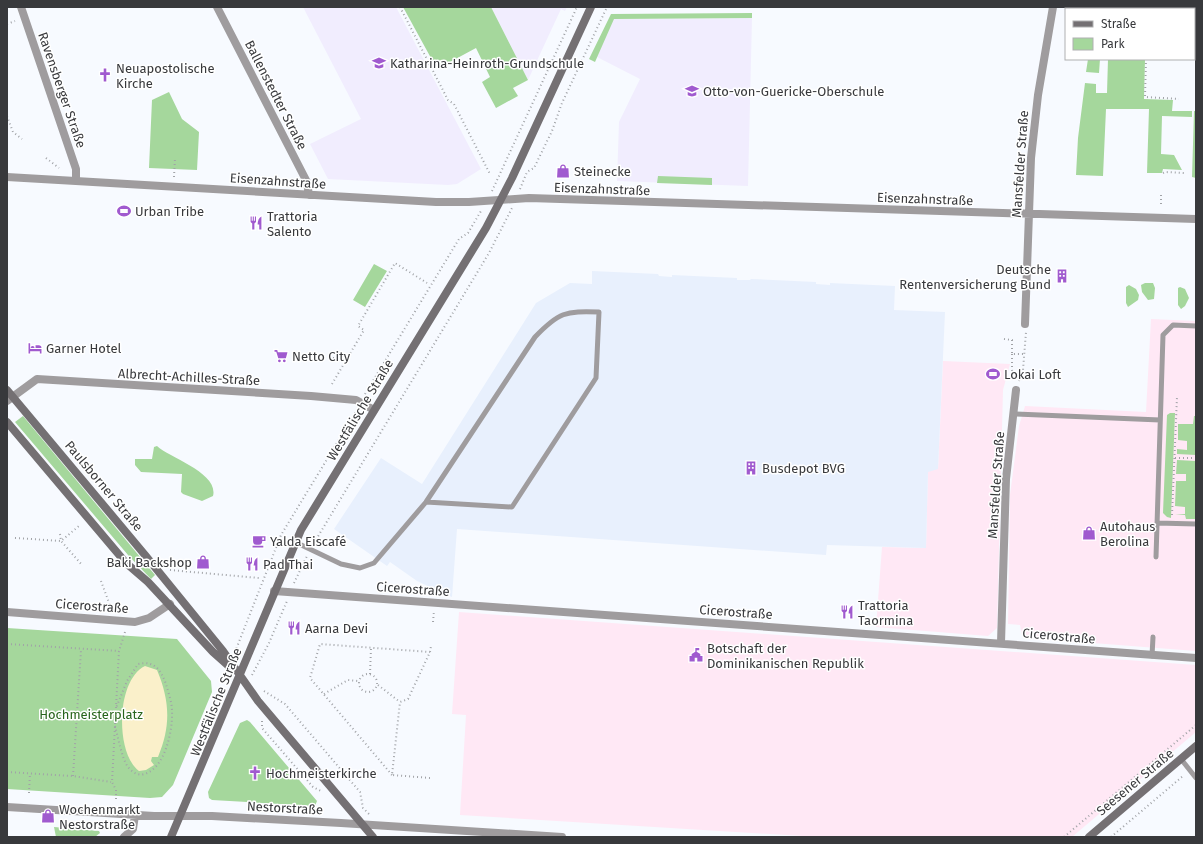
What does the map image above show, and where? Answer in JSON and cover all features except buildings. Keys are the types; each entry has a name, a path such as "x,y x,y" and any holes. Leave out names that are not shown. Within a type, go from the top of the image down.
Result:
{"street":[{"name":"Ravensberger Straße","path":"21,7 76,169 76,180"},
{"name":"Ballenstedter Straße","path":"217,7 307,182 309,195"},
{"name":"Westfälische Straße","path":"171,837 240,676 295,542 486,228 501,200 591,7"},
{"name":"Mansfelder Straße","path":"1025,327 1031,158 1038,95 1053,7"},
{"name":"Eisenzahnstraße","path":"7,177 436,202 529,198 1028,215 1196,219"},
{"name":"Albrecht-Achilles-Straße","path":"10,399 38,379 356,400 374,410"},
{"name":"Paulsborner Straße","path":"7,390 10,399 180,599 223,651 258,701 373,837"},
{"name":"Mansfelder Straße","path":"1001,643 1006,477 1016,390"},
{"name":"Paulsborner Straße","path":"7,422 126,563 170,604 213,652 240,676"},
{"name":"Cicerostraße","path":"274,591 1196,658"},
{"path":"170,604 180,599"},
{"name":"Cicerostraße","path":"7,612 141,621 149,618 170,604"},
{"name":"Seesener Straße","path":"1089,837 1196,746"},
{"name":"Nestorstraße","path":"7,807 135,815 362,824 562,837"},
{"path":"124,837 133,829 135,815"}],"lane":[{"path":"295,542 341,564 360,568 374,563 426,502 535,337 552,319 572,311 599,312 596,378 512,507 426,502"},
{"path":"1156,557 1163,335 1173,325 1196,326"},
{"path":"1014,414 1160,420"},
{"path":"1157,523 1196,524"},
{"path":"1152,656 1153,637"},
{"path":"1180,759 1196,778"}],"path":[{"path":"400,7 490,174"},
{"path":"499,174 576,7"},
{"path":"526,173 534,168 549,137 562,103 607,7"},
{"path":"1146,60 1145,98 1179,99"},
{"path":"7,116 13,132 22,139"},
{"path":"46,158 59,168"},
{"path":"174,186 175,158"},
{"path":"1163,173 1185,173"},
{"path":"1161,194 1161,204"},
{"path":"317,537 489,253 504,224"},
{"path":"366,392 459,239 468,233 472,227"},
{"path":"332,384 364,330 358,326 395,263 427,283"},
{"path":"1016,390 1023,370 1025,327"},
{"path":"1004,339 1012,340 1012,370 1016,390"},
{"path":"1012,354 1024,354"},
{"path":"333,358 348,358"},
{"path":"1172,523 1177,396"},
{"path":"1174,458 1196,458"},
{"path":"16,538 61,541 79,526"},
{"path":"60,534 61,541 82,565"},
{"path":"295,580 303,562"},
{"path":"169,570 259,578"},
{"path":"101,581 111,608"},
{"path":"259,662 287,602"},
{"path":"116,799 116,790 112,782 119,651 125,632"},
{"path":"7,644 81,650 119,651"},
{"path":"430,652 320,644 310,678 392,775 430,778"},
{"path":"400,702 408,699 430,652 431,646"},
{"path":"370,674 371,648"},
{"path":"73,776 81,650"},
{"path":"115,726 127,766 132,772 140,775 150,773 158,765 168,738 172,710 164,678 159,669 153,664 146,662 138,664 127,681 116,708"},
{"path":"378,685 374,690 368,693 360,689 358,681 362,675 370,674 374,676 378,685 400,702"},
{"path":"324,694 348,680 358,681"},
{"path":"261,687 265,692 285,704 360,792 364,808 372,818"},
{"path":"392,775 400,702"},
{"path":"262,720 262,728 313,787 323,793"},
{"path":"1064,837 1196,725"},
{"path":"1111,837 1190,770"},
{"path":"7,772 73,776 112,782"},
{"path":"30,773 30,794"}],"shaded area":[{"name":"Katharina-Heinroth-Grundschule","path":"303,7 396,7 481,169 457,184 448,185 328,179 310,144 361,119"},
{"path":"491,7 567,7 565,11 561,9 528,80"},
{"name":"Otto-von-Guericke-Oberschule","path":"752,18 748,186 617,181 619,122 640,79 597,57 613,19"},
{"path":"592,271 658,274 659,276 672,277 672,275 737,278 737,280 751,279 816,282 816,284 830,285 830,283 895,286 894,310 945,312 938,469 928,472 926,548 827,545 826,555 457,529 452,597 417,581 390,562 387,566 334,529 381,458 422,484 536,303 570,283 592,284"},
{"path":"1151,319 1196,321 1196,651 1028,638 1022,635 1020,625 1008,624 1010,495 1019,426 1025,406 1146,412"},
{"path":"943,361 1010,364 1003,390 997,628 988,636 876,627 882,547 926,548 928,469 938,469"},
{"path":"459,612 1196,665 1196,732 1072,837 819,837 460,815 466,715 452,714"}],"green space":[{"path":"403,7 491,7 528,80 513,88 518,96 496,108 482,82 490,77 476,48 437,69"},
{"path":"752,13 752,18 614,19 595,62 589,59 611,14"},
{"path":"1088,60 1100,60 1099,73 1086,72"},
{"path":"1108,60 1145,60 1144,99 1173,100 1172,111 1192,111 1192,117 1162,116 1161,154 1174,155 1182,170 1163,169 1162,173 1147,173 1149,109 1106,109 1103,176 1076,175 1078,138 1085,83 1096,84 1096,93 1107,93"},
{"path":"169,92 182,119 199,132 197,170 149,168 152,100"},
{"path":"1194,111 1196,111 1196,178 1192,177"},
{"path":"658,176 712,178 712,185 657,183"},
{"path":"374,264 387,271 365,307 353,300"},
{"path":"1145,283 1153,283 1155,288 1154,299 1148,300 1142,292 1141,285"},
{"path":"1129,285 1136,289 1139,295 1138,300 1128,307 1126,303 1126,287"},
{"path":"1180,287 1185,289 1189,298 1185,306 1181,309 1178,305 1178,288"},
{"path":"1170,413 1175,413 1171,518 1167,517 1163,513 1167,415"},
{"path":"23,416 155,575 151,579 128,555 15,422"},
{"path":"1194,416 1196,416 1196,455 1177,454 1177,449 1187,450 1187,441 1178,440 1178,424 1193,424"},
{"path":"157,446 163,451 192,467 209,480 213,488 213,496 202,501 183,494 181,492 182,474 141,472 135,465 135,459 152,459 154,447"},
{"path":"1177,460 1196,461 1196,519 1186,519 1185,515 1175,514 1185,514 1185,507 1175,506 1176,481 1186,481 1186,474 1176,474"},
{"name":"Hochmeisterplatz","path":"7,628 177,639 211,681 212,692 173,785 162,797 150,798 7,789"},
{"path":"247,720 317,801 315,806 212,800 209,798 208,792 240,723"},
{"path":"54,827 99,831 100,833 95,837 56,837"}],"sand":[{"path":"145,666 157,670 164,692 167,724 158,757 152,757 151,761 154,765 146,770 139,771 131,762 126,749 122,717 128,686 135,674"}],"place":[{"name":"Katharina-Heinroth-Grundschule","path":"379,63"},
{"name":"Neuapostolische Kirche","path":"105,75"},
{"name":"Otto-von-Guericke-Oberschule","path":"692,91"},
{"name":"Steinecke","path":"563,171"},
{"name":"Urban Tribe","path":"124,211"},
{"name":"Trattoria Salento","path":"256,223"},
{"name":"Deutsche Rentenversicherung Bund","path":"1062,276"},
{"name":"Garner Hotel","path":"35,348"},
{"name":"Netto City","path":"281,356"},
{"name":"Lokai Loft","path":"993,374"},
{"name":"Busdepot BVG","path":"751,468"},
{"name":"Autohaus Berolina","path":"1089,533"},
{"name":"Yalda Eiscafé","path":"259,541"},
{"name":"Baki Backshop","path":"203,562"},
{"name":"Pad Thai","path":"252,564"},
{"name":"Trattoria Taormina","path":"847,612"},
{"name":"Aarna Devi","path":"294,628"},
{"name":"Botschaft der Dominikanischen Republik","path":"696,655"},
{"name":"Hochmeisterkirche","path":"255,773"},
{"name":"Wochenmarkt Nestorstraße","path":"48,816"}]}
